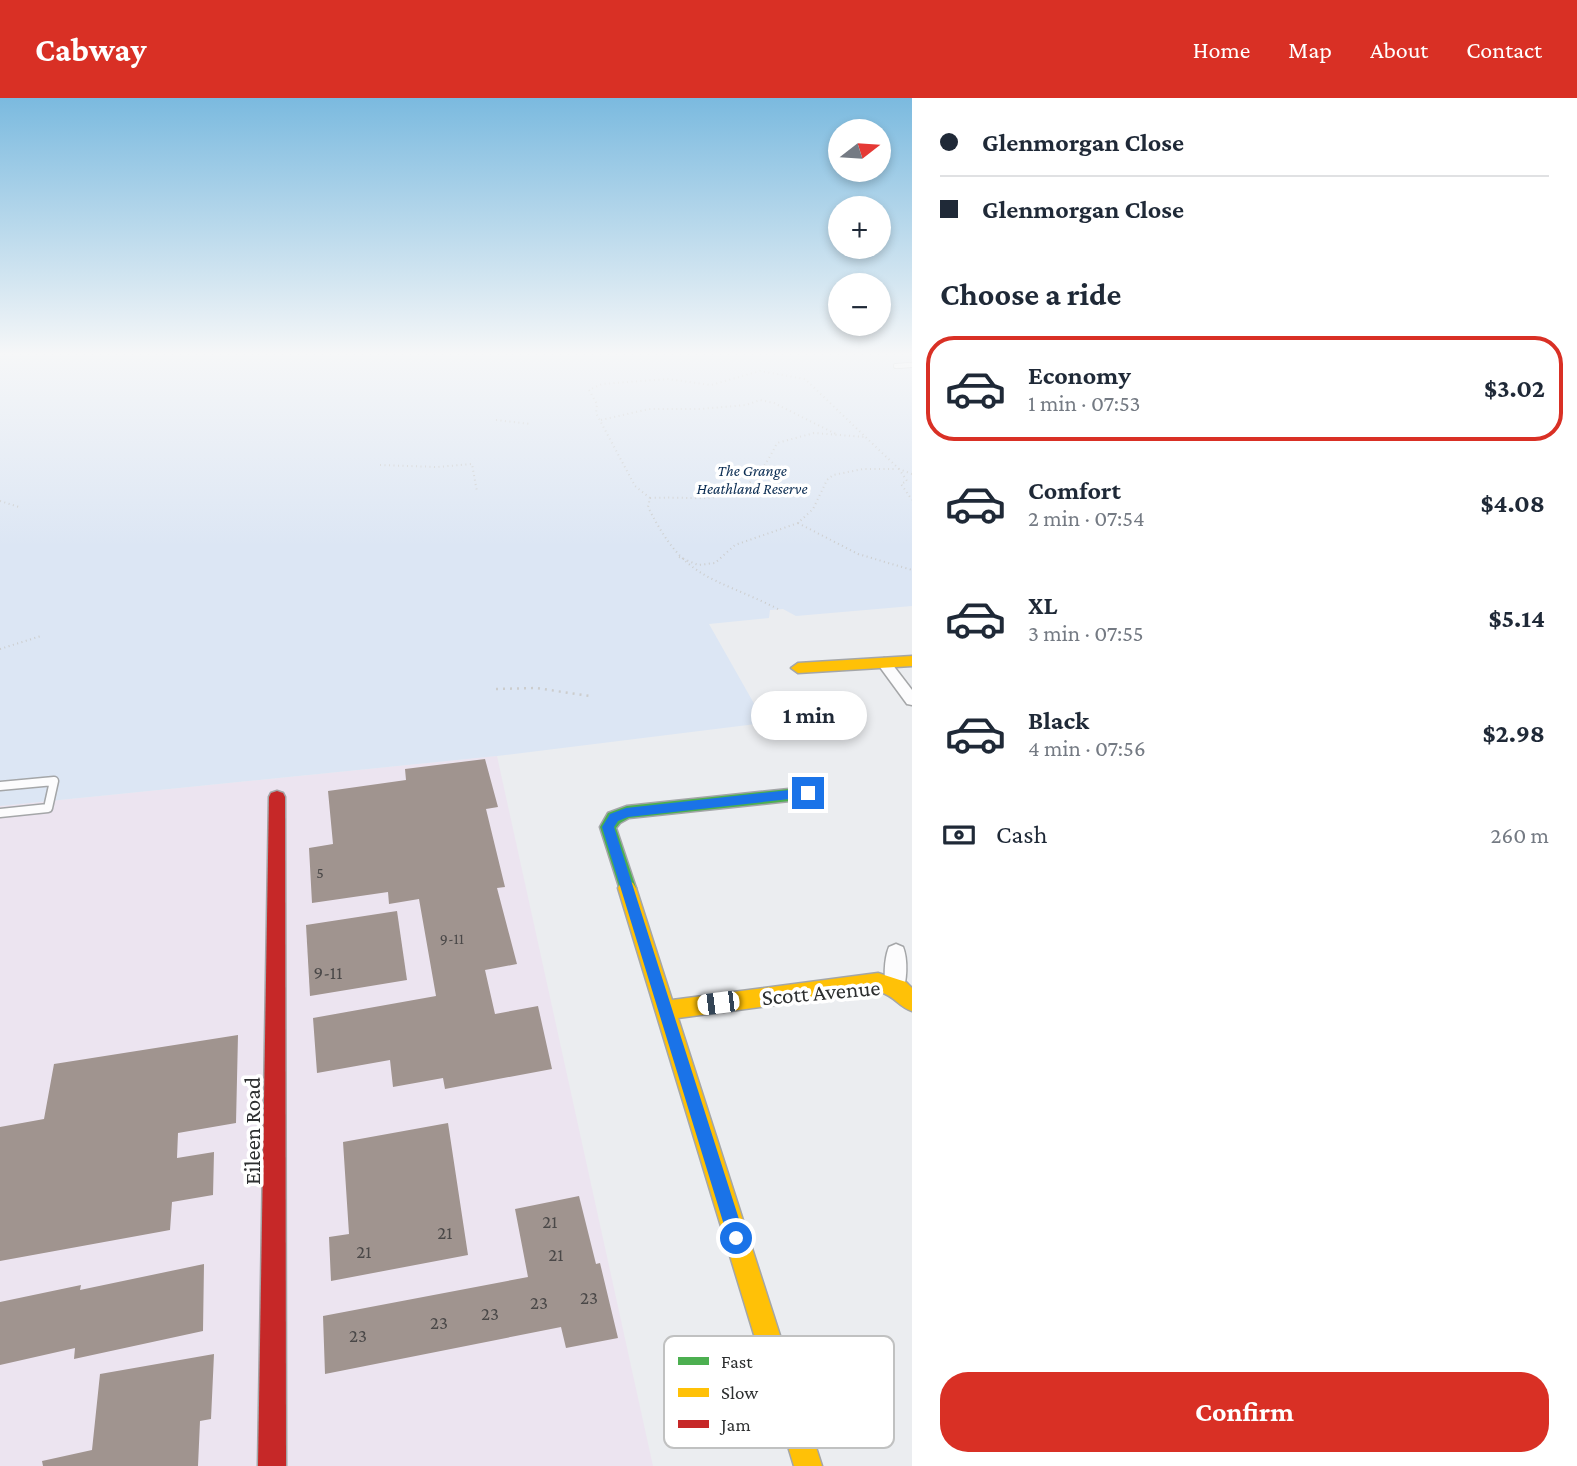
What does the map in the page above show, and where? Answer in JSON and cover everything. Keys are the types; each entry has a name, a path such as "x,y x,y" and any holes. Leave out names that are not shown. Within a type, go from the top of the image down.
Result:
{"street":[{"path":"799,668 912,661"},
{"path":"884,663 912,700"},
{"path":"767,1336 608,827 614,818 626,813 808,793"},
{"name":"Eileen Road","path":"272,1466 277,797"},
{"name":"Scott Avenue","path":"895,987 896,953"},
{"name":"Scott Avenue","path":"664,1010 878,982 895,987 912,1002"},
{"path":"802,1448 808,1466"}],"lane":[{"path":"0,786 54,780 48,808 0,813"}],"path":[{"path":"606,419 601,420 635,486 650,498 720,499 736,491 762,469 777,443 814,433 865,437"},
{"path":"805,419 838,435"},
{"path":"846,419 907,481"},
{"path":"496,420 531,424"},
{"path":"380,465 437,467 472,464 477,492"},
{"path":"673,554 687,562 707,566 715,563 735,545 798,523 813,509 827,480 833,475 863,468 898,469 912,474"},
{"path":"912,482 901,484 912,500"},
{"path":"650,498 648,507 673,554 700,577 778,609"},
{"path":"0,501 19,507"},
{"path":"798,523 858,554 912,570"},
{"path":"0,649 41,636"},
{"path":"496,689 536,688 590,696"}],"shaded area":[{"path":"497,756 653,1466 0,1466 0,806"}],"green space":[{"name":"The Grange Heathland Reserve","path":"0,419 912,419 912,606 796,616 783,609 770,610 769,618 709,624 765,723 497,756 0,806"}],"building":[{"path":"485,759 498,807 486,809 505,887 497,888 517,964 485,970 495,1014 538,1006 552,1069 445,1089 443,1078 393,1087 390,1060 317,1073 313,1018 436,996 419,899 389,904 388,892 312,903 309,848 333,844 328,791 406,780 405,769"},
{"path":"397,911 407,980 310,996 306,925"},
{"path":"238,1035 236,1123 178,1133 177,1158 214,1152 213,1195 172,1202 170,1230 0,1261 0,1127 44,1119 54,1064"},
{"path":"448,1123 468,1255 331,1281 329,1237 349,1234 343,1142"},
{"path":"579,1196 596,1264 600,1263 618,1338 566,1348 561,1327 325,1374 323,1316 528,1277 515,1209"},
{"path":"204,1264 203,1331 74,1359 75,1348 0,1365 0,1302 81,1285 80,1290"},
{"path":"214,1354 211,1419 200,1421 198,1466 43,1466 42,1461 92,1450 100,1374"}],"traffic: fast":[{"path":"627,888 608,827 614,818 627,812 808,793"}],"traffic: slow":[{"path":"798,668 912,661"},
{"path":"627,888 767,1336"},
{"path":"664,1010 878,982 899,988 912,1002"},
{"path":"802,1448 808,1466"}],"traffic: jam":[{"path":"272,1466 277,797"}],"route":[{"path":"736,1238 608,827 614,818 626,813 808,793"}]}
